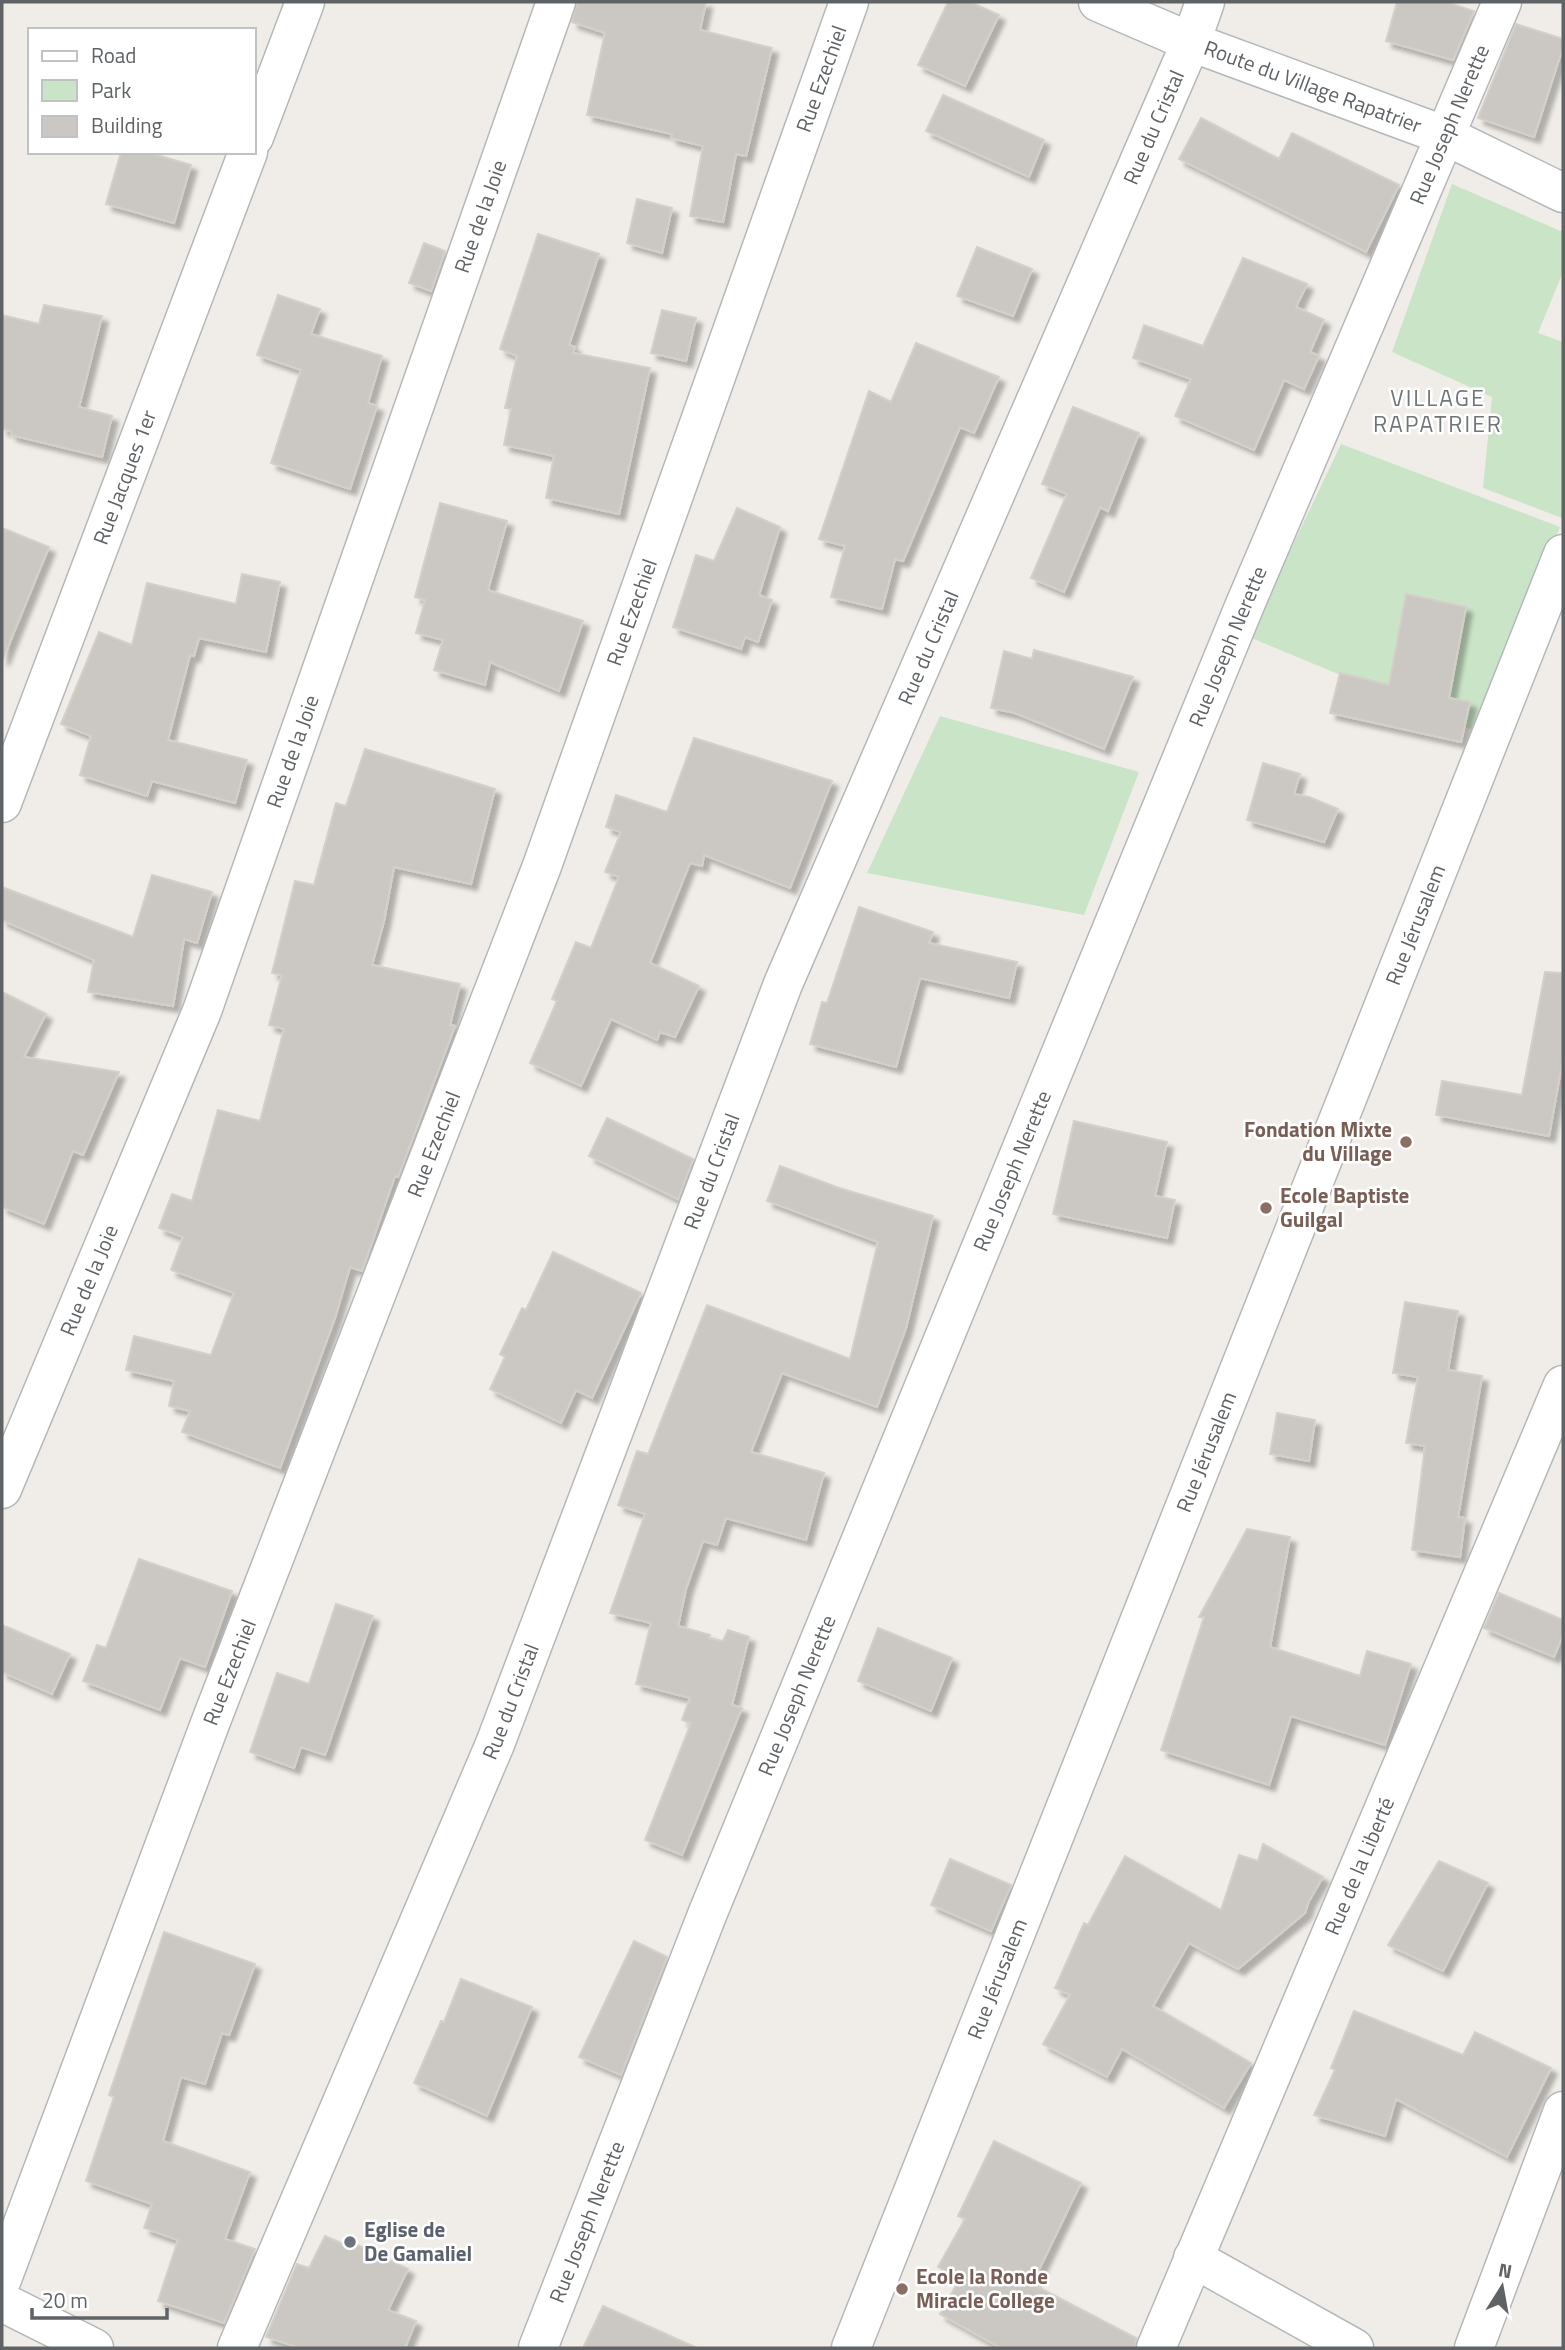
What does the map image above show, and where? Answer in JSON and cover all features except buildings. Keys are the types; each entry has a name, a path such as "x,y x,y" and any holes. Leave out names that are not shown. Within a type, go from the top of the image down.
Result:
{"street":[{"path":"256,132 305,2"},
{"name":"Rue de la Joie","path":"2,1489 202,1011 556,2"},
{"name":"Rue Ezechiel","path":"2,2279 211,1721 541,866 849,2"},
{"name":"Route du Village Rapatrier","path":"1098,2 1191,42 1446,136 1563,192"},
{"name":"Rue du Cristal","path":"237,2348 495,1744 783,984 1191,42 1205,2"},
{"name":"Rue Joseph Nerette","path":"538,2348 723,1877 1244,607 1502,2"},
{"name":"Rue Jacques 1er","path":"2,803 247,154"},
{"name":"Rue Jérusalem","path":"852,2348 1563,554"},
{"name":"Rue de la Liberté","path":"1156,2348 1563,1385"},
{"path":"1474,2348 1563,2111"},
{"path":"1193,2258 1354,2348"},
{"path":"2,2302 94,2348"}],"green space":[{"path":"1452,184 1563,232 1563,272 1538,333 1563,342 1562,518 1483,488 1492,397 1392,352"},
{"path":"1341,444 1560,527 1480,733 1249,637"},
{"path":"940,716 1139,772 1084,915 867,873"}],"place":[{"name":"Fondation Mixte du Village","path":"1406,1142"},
{"name":"Ecole Baptiste Guilgal","path":"1266,1208"},
{"name":"Eglise de De Gamaliel","path":"350,2242"},
{"name":"Ecole la Ronde Miracle College","path":"902,2289"}],"district":[{"name":"VILLAGE RAPATRIER","path":"1438,411"}]}
